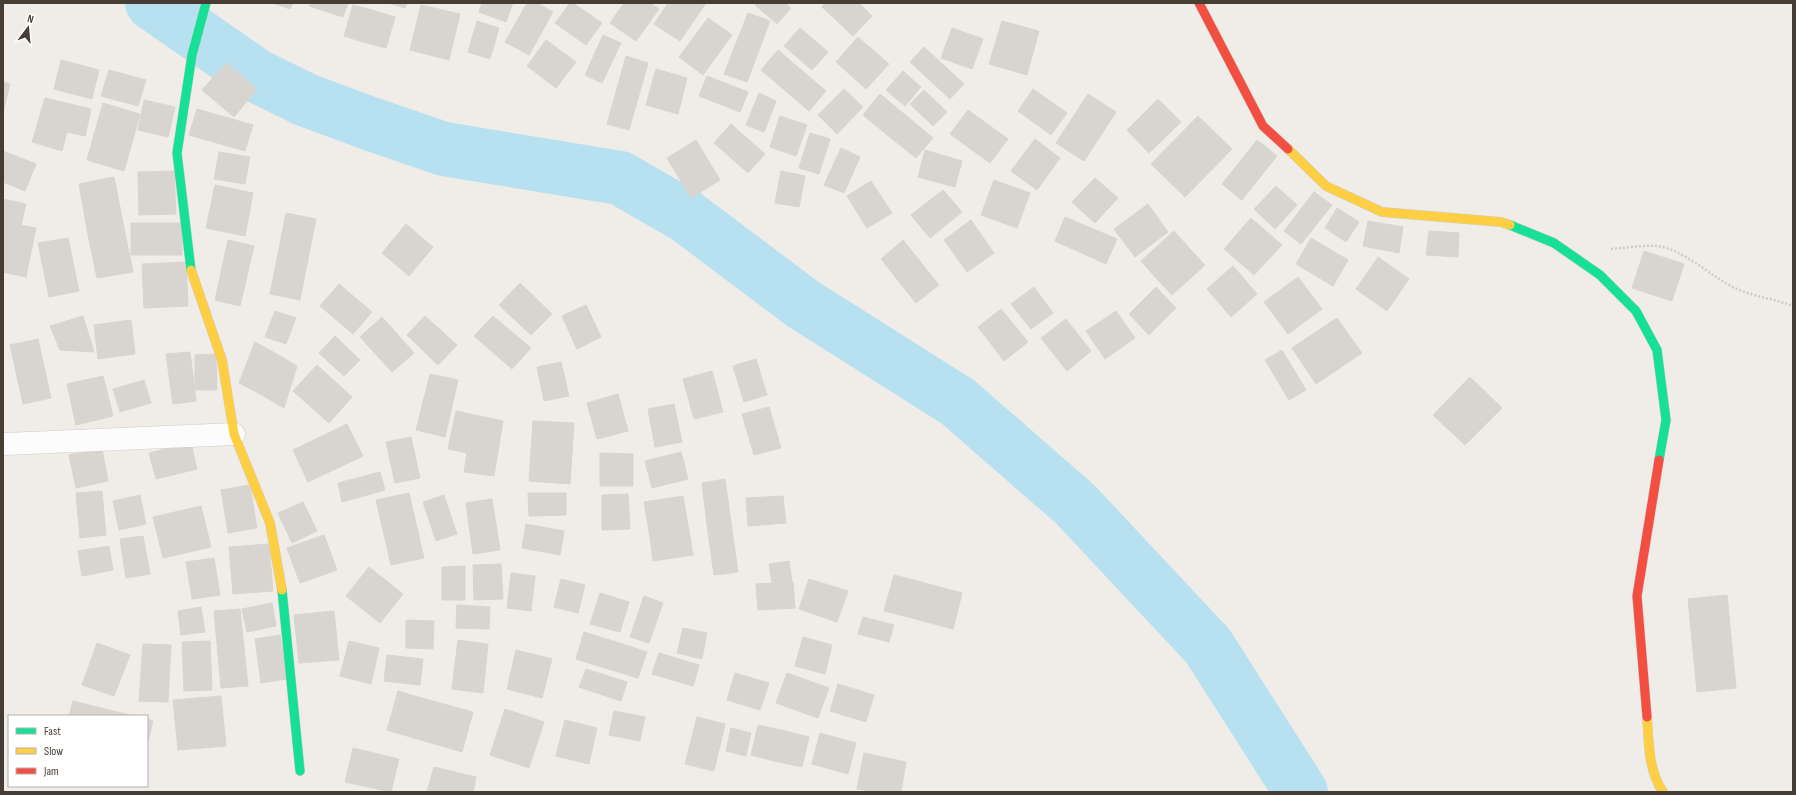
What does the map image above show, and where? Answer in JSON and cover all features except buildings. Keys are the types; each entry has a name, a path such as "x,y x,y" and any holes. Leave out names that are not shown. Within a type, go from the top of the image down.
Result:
{"street":[{"path":"206,3 192,54 177,153 190,266 222,360 234,434 270,523 285,606 300,771"},
{"path":"1199,3 1263,126 1326,186 1382,212 1501,222 1554,243 1600,275 1636,311 1657,350 1666,420 1637,596 1650,759 1657,783 1663,792"},
{"path":"6,444 234,434"}],"path":[{"path":"1568,252 1658,246 1682,255 1708,273 1738,289 1793,306"}],"waterway":[{"path":"152,3 257,76 306,100 444,149 620,178 686,216 803,304 958,402 1075,504 1208,646 1301,792"}],"traffic: fast":[{"path":"191,270 177,153 192,55 206,3"},
{"path":"1510,225 1554,243 1600,275 1636,311 1657,350 1666,420 1659,460"},
{"path":"282,590 300,771"}],"traffic: slow":[{"path":"1288,149 1326,186 1382,212 1501,222 1510,225"},
{"path":"191,270 222,360 234,434 270,523 282,590"},
{"path":"1647,717 1650,756 1654,775 1663,792"}],"traffic: jam":[{"path":"1199,3 1263,126 1288,149"},
{"path":"1647,717 1637,596 1659,460"}]}
